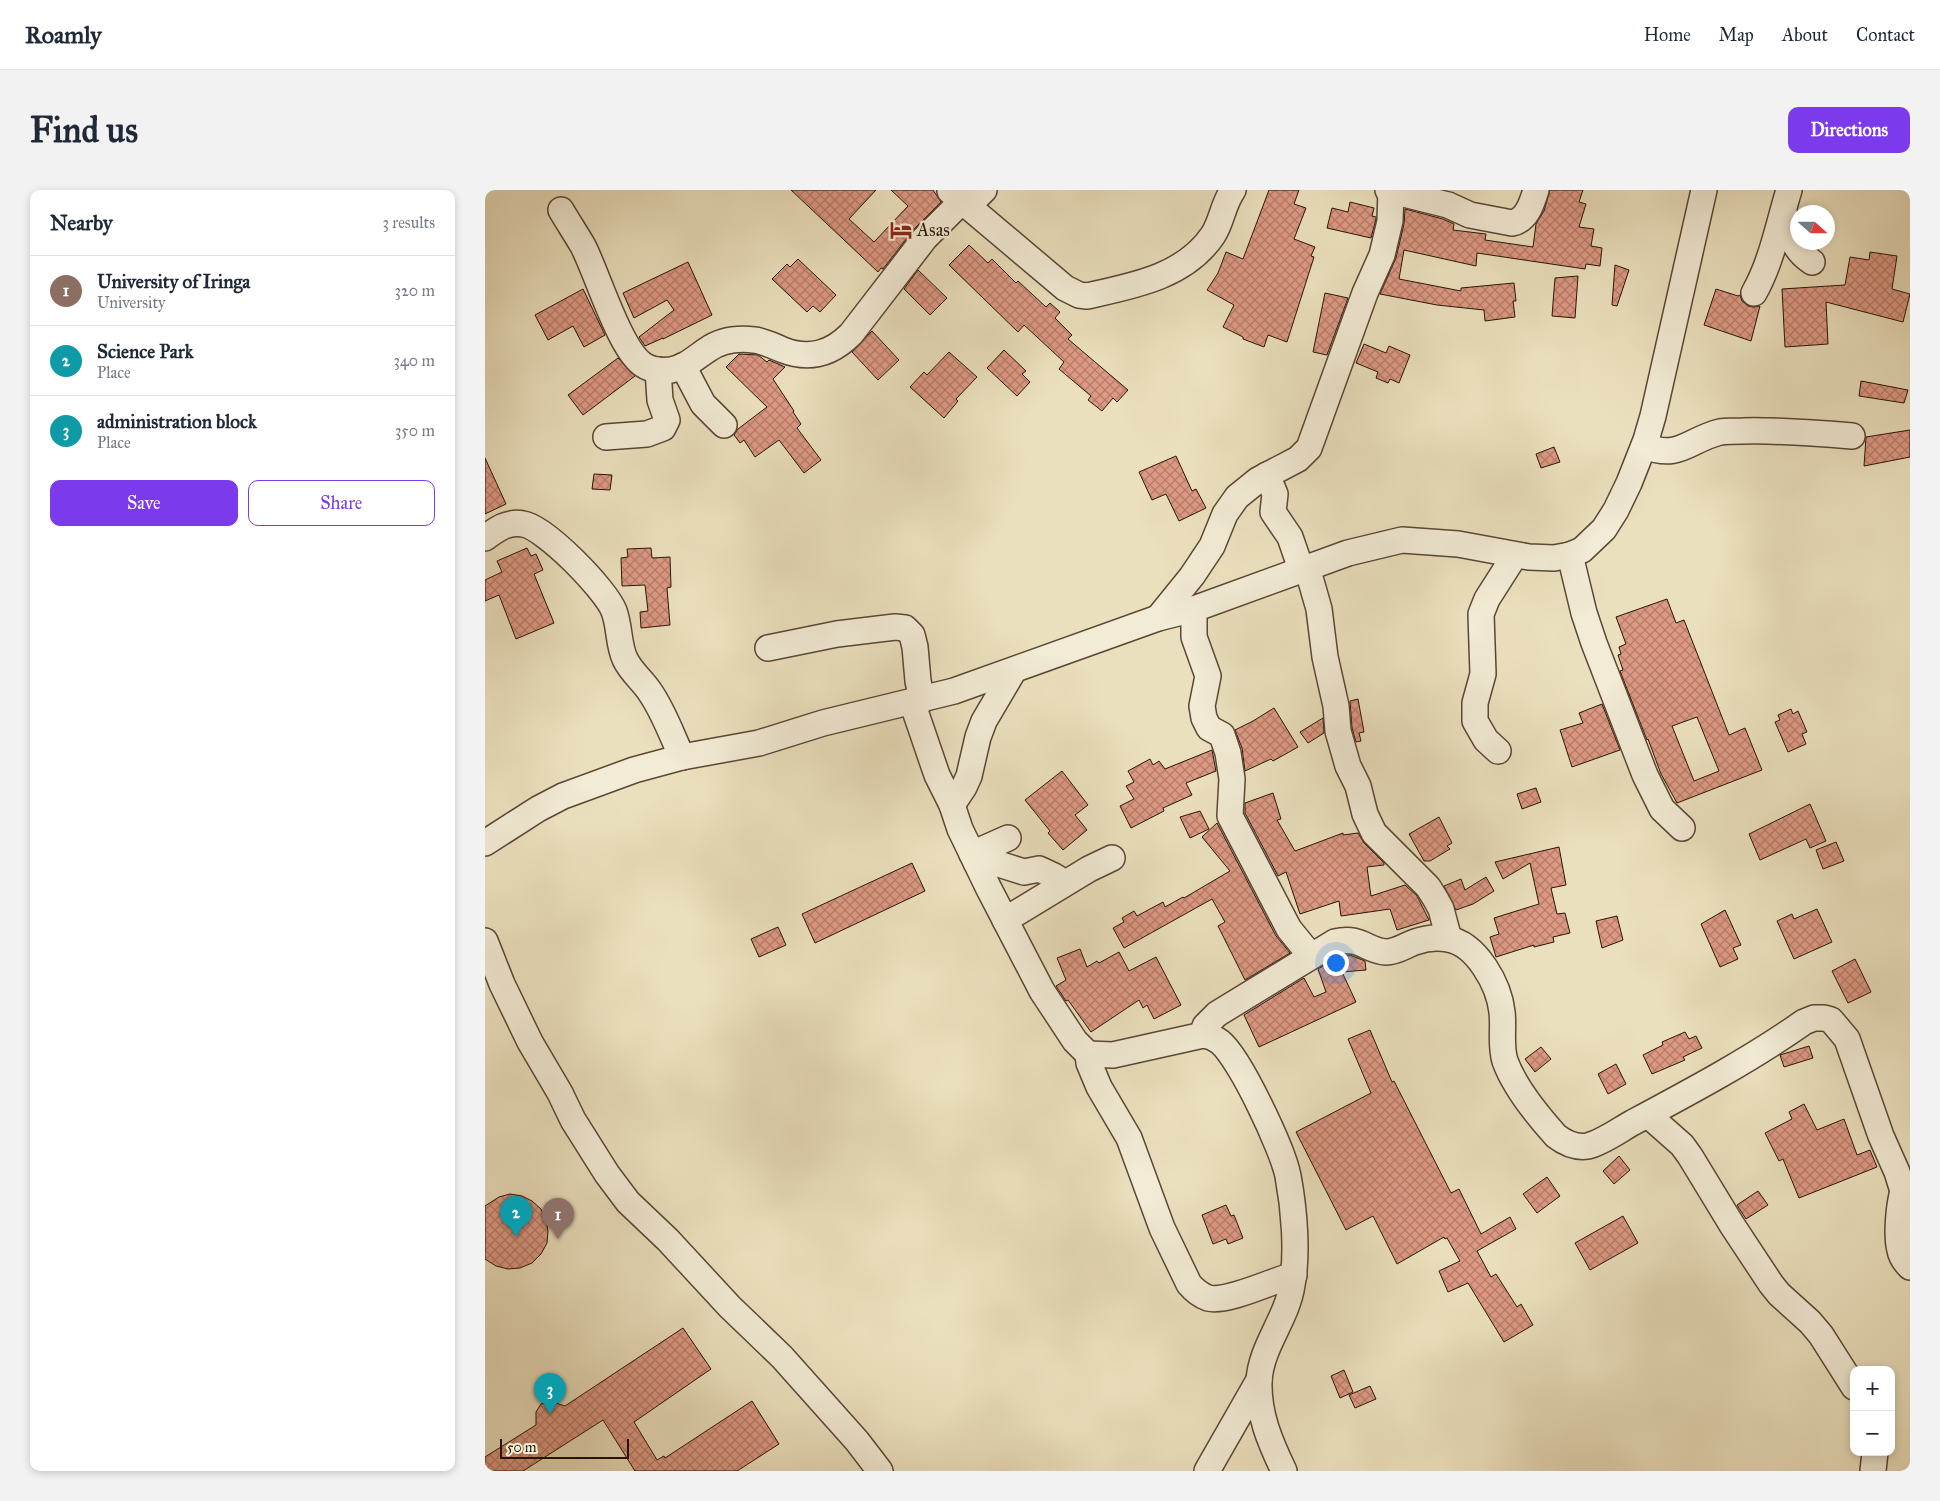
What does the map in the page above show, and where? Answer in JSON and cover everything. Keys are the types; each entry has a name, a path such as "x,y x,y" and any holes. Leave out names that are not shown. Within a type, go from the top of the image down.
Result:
{"street":[{"path":"561,210 583,246 625,341 642,364 657,370 671,370 692,362 718,344 733,339 756,340 785,351 806,356 826,352 840,344 851,334 925,238 966,197 1005,236 1065,288 1079,295 1087,296 1142,283 1175,269 1209,240 1214,233 1227,199 1233,190"},
{"path":"1157,618 1192,576 1212,546 1225,514 1231,505 1245,490 1267,475 1298,459 1309,448 1365,293 1382,255 1390,221 1390,190 1448,205 1470,215 1512,223 1521,219 1529,210 1535,190"},
{"path":"485,843 537,809 563,796 634,770 682,757 759,743 823,723 953,691 1157,618 1194,609 1348,553 1402,540 1458,544 1515,555 1554,558 1570,555 1582,550 1604,529 1616,510 1644,446 1653,416 1704,190"},
{"path":"1786,200 1794,245 1802,256 1812,262"},
{"path":"1754,294 1763,278 1775,246 1786,200"},
{"path":"683,366 703,404 724,425"},
{"path":"606,437 647,434 663,428 667,420 660,400 657,370"},
{"path":"1644,446 1652,449 1672,451 1686,447 1706,436 1722,432 1771,431 1852,436"},
{"path":"1267,475 1275,494 1273,512 1290,537 1319,609 1325,658 1336,706 1339,731 1346,760 1358,786 1365,814 1374,833 1428,887 1441,909 1449,939"},
{"path":"485,538 509,524 522,523 535,528 582,569 603,592 615,611 625,660 651,693 682,757"},
{"path":"1498,751 1486,740 1475,721 1475,703 1483,674 1480,623 1481,614 1487,599 1515,555"},
{"path":"1570,555 1584,613 1594,643 1645,775 1662,810 1681,828"},
{"path":"1194,609 1194,637 1207,676 1202,706 1204,718 1209,728 1222,735 1225,743 1232,779 1230,816 1289,929 1311,956"},
{"path":"768,648 837,634 895,627 905,628 912,635 915,647 917,701 937,775 952,805 960,829 1041,991 1062,1024 1088,1054 1089,1063 1099,1087 1129,1138 1162,1228 1189,1284 1195,1291 1207,1298 1213,1298 1245,1293 1294,1275"},
{"path":"952,805 969,776 978,736 984,721 1014,670"},
{"path":"974,858 1007,838"},
{"path":"974,858 1024,872 1039,869 1065,883"},
{"path":"1005,920 1089,869 1113,858"},
{"path":"1203,1035 1205,1026 1217,1014 1335,942 1358,941 1386,952 1432,938 1449,939 1469,948 1487,972 1502,1011 1504,1058 1510,1073 1556,1136 1573,1146 1590,1146 1739,1064 1804,1022 1814,1018 1824,1018 1836,1024 1847,1039 1881,1136 1907,1194 1899,1205 1899,1249 1905,1262 1910,1267"},
{"path":"485,941 502,984 530,1042 560,1093 573,1120 607,1174 628,1202 668,1240 730,1307 782,1357 857,1441 880,1471"},
{"path":"1088,1054 1113,1055 1203,1035 1210,1036 1221,1043 1229,1052 1250,1085 1285,1164 1294,1224 1294,1275 1289,1300 1267,1349 1259,1380 1259,1403 1264,1425 1284,1471"},
{"path":"1648,1115 1691,1156 1732,1225 1775,1289 1821,1335 1850,1381"},
{"path":"1207,1471 1259,1380"},
{"path":"1873,1471 1875,1456"}],"building":[{"name":"Asas","path":"791,190 876,190 849,219 874,242 908,206 891,190 933,190 941,202 914,229 883,269 881,268 878,272"},
{"path":"1269,190 1299,190 1294,204 1306,208 1294,239 1315,247 1311,256 1314,257 1287,342 1268,335 1264,347 1243,339 1243,337 1223,327 1234,305 1207,290 1218,273 1226,252 1243,259"},
{"path":"1550,190 1583,190 1579,202 1586,204 1579,227 1594,229 1591,246 1602,248 1600,266 1586,264 1585,269 1477,253 1476,266 1404,250 1399,279 1461,291 1461,288 1514,283 1516,301 1513,301 1515,317 1485,321 1484,310 1437,305 1380,294 1396,258 1404,224 1405,209 1443,219 1454,224 1453,230 1486,234 1485,240 1533,247 1536,224 1544,211"},
{"path":"1350,202 1374,208 1372,216 1376,217 1376,219 1371,238 1327,228 1332,208 1348,212"},
{"path":"969,245 988,263 992,259 1016,283 1018,281 1046,307 1050,303 1060,312 1055,318 1072,335 1068,339 1128,390 1117,402 1113,398 1102,411 1088,400 1091,396 1059,369 1064,362 1024,325 1018,332 949,265"},
{"path":"1870,252 1897,256 1892,289 1910,294 1903,322 1826,302 1828,344 1785,347 1782,289 1845,285 1850,257 1869,260"},
{"path":"798,259 836,295 820,312 813,306 807,312 772,279 787,264 790,267"},
{"path":"688,262 712,315 645,346 639,337 674,310 667,300 634,318 623,293"},
{"path":"1615,265 1629,270 1617,306 1612,305"},
{"path":"918,270 947,298 930,315 904,289"},
{"path":"1578,276 1575,318 1552,316 1555,278"},
{"path":"583,289 605,335 584,347 573,326 548,340 535,315"},
{"path":"1716,289 1740,295 1742,301 1748,306 1760,306 1751,341 1704,325"},
{"path":"1325,293 1348,298 1327,355 1313,352"},
{"path":"872,331 899,360 878,380 852,352"},
{"path":"1364,344 1386,353 1389,346 1410,355 1399,383 1390,379 1388,383 1376,378 1378,372 1356,363"},
{"path":"1004,350 1026,371 1022,374 1030,382 1017,396 987,368"},
{"path":"949,352 977,377 956,399 958,401 944,418 910,387 924,372 927,375"},
{"path":"739,354 758,355 767,362 769,360 785,367 773,379 801,424 797,428 821,460 804,473 779,440 755,457 744,440 740,443 734,435 738,429 767,407 726,367"},
{"path":"618,358 635,376 583,415 568,395"},
{"path":"1861,381 1908,390 1904,403 1859,396"},
{"path":"1910,430 1910,457 1864,466 1866,437"},
{"path":"1554,447 1560,462 1541,468 1536,454"},
{"path":"1176,456 1192,491 1196,489 1206,508 1179,521 1166,494 1152,500 1139,472"},
{"path":"485,458 506,504 485,514"},
{"path":"594,474 612,475 610,490 592,489"},
{"path":"527,548 531,556 536,554 543,570 534,574 554,623 516,639 499,595 485,601 485,580 502,572 497,561"},
{"path":"651,548 652,558 670,557 671,587 667,588 670,625 641,628 640,612 648,611 645,585 622,586 621,558 628,557 627,549"},
{"path":"1667,599 1676,623 1684,620 1729,735 1745,728 1762,770 1677,803 1661,774 1620,671 1623,670 1618,655 1621,654 1619,647 1626,644 1616,617","holes":["1697,717 1719,771 1694,781 1672,726"]},
{"path":"1358,699 1364,732 1359,733 1361,741 1356,742 1352,728 1350,701"},
{"path":"1602,704 1620,750 1572,767 1560,730 1583,723 1579,713"},
{"path":"1274,708 1298,747 1273,761 1271,759 1245,771 1242,748 1235,730"},
{"path":"1791,709 1793,714 1798,711 1807,732 1802,734 1806,744 1788,752 1775,722 1780,720 1778,715"},
{"path":"1323,718 1324,733 1308,743 1300,732"},
{"path":"1212,750 1216,771 1186,783 1192,795 1163,808 1164,811 1131,828 1120,806 1134,799 1126,786 1134,782 1128,771 1150,759 1153,765 1159,761 1165,769"},
{"path":"1062,771 1088,805 1075,815 1087,830 1063,850 1048,833 1050,831 1025,800"},
{"path":"1536,788 1541,802 1522,809 1517,794"},
{"path":"1273,793 1281,819 1277,820 1295,851 1343,833 1343,835 1358,833 1364,843 1384,863 1384,865 1367,867 1371,896 1405,885 1417,896 1429,920 1397,930 1390,909 1341,916 1339,901 1300,914 1286,872 1278,876 1245,813 1245,803"},
{"path":"1810,804 1826,841 1810,848 1806,839 1760,860 1749,834"},
{"path":"1200,811 1209,829 1190,838 1180,817"},
{"path":"1439,817 1452,843 1447,846 1450,849 1430,861 1424,861 1409,834"},
{"path":"1217,823 1276,936 1290,953 1245,980 1218,926 1225,922 1212,899 1124,948 1113,928 1124,922 1122,918 1134,911 1137,916 1163,902 1165,907 1230,871 1202,837"},
{"path":"1836,842 1844,861 1823,869 1816,850"},
{"path":"1559,847 1566,885 1551,888 1557,914 1565,913 1570,933 1553,937 1554,942 1534,947 1534,945 1496,957 1490,937 1499,934 1494,918 1539,904 1530,863 1503,879 1495,862"},
{"path":"912,863 925,891 815,943 802,914"},
{"path":"1486,877 1494,891 1473,904 1456,910 1444,886 1461,879 1465,890"},
{"path":"1817,909 1832,942 1794,959 1777,921 1792,914 1794,919"},
{"path":"1725,910 1741,945 1733,948 1738,959 1720,967 1701,924"},
{"path":"1617,916 1623,940 1602,948 1596,921"},
{"path":"778,927 786,945 759,957 751,939"},
{"path":"1080,949 1087,967 1119,952 1129,971 1156,957 1181,1005 1154,1019 1147,1005 1143,1008 1139,1000 1091,1032 1056,986 1066,980 1057,958"},
{"path":"1350,955 1365,961 1366,970 1342,972 1356,1002 1259,1047 1244,1015 1304,978 1314,997 1326,992 1318,969 1340,956"},
{"path":"1855,959 1871,992 1848,1003 1832,971"},
{"path":"1370,1030 1392,1082 1394,1081 1451,1193 1459,1189 1481,1234 1510,1217 1516,1229 1477,1251 1491,1277 1496,1274 1517,1307 1521,1304 1533,1325 1504,1342 1468,1283 1448,1292 1439,1271 1460,1261 1447,1238 1445,1239 1444,1237 1397,1264 1373,1216 1346,1230 1296,1132 1371,1093 1348,1039"},
{"path":"1685,1032 1689,1039 1696,1036 1702,1048 1683,1057 1685,1060 1652,1074 1643,1055 1663,1045 1662,1042"},
{"path":"1809,1046 1813,1058 1784,1067 1780,1055"},
{"path":"1541,1047 1551,1059 1535,1072 1525,1059"},
{"path":"1616,1064 1626,1084 1608,1094 1598,1074"},
{"path":"1804,1104 1817,1130 1844,1119 1857,1155 1870,1150 1877,1167 1799,1198 1783,1159 1779,1161 1765,1133 1792,1119 1789,1112"},
{"path":"1619,1156 1630,1170 1614,1184 1603,1171"},
{"path":"1547,1177 1560,1196 1537,1213 1523,1194"},
{"path":"1758,1191 1768,1205 1746,1219 1737,1205"},
{"path":"510,1194 522,1196 532,1201 541,1209 548,1231 547,1243 541,1254 532,1263 520,1268 508,1269 496,1266 485,1259 485,1206 499,1197"},
{"path":"1226,1205 1231,1216 1234,1215 1243,1238 1228,1244 1226,1239 1213,1244 1202,1215"},
{"path":"1623,1216 1638,1243 1590,1270 1575,1243"},
{"path":"683,1328 711,1369 634,1422 657,1460 664,1456 665,1458 752,1401 779,1444 737,1471 635,1471 603,1420 523,1471 485,1471 485,1457 536,1425 536,1412 541,1404 550,1401 565,1406"},
{"path":"1344,1370 1353,1392 1340,1398 1331,1376"},
{"path":"1370,1386 1376,1399 1355,1408 1349,1395"}],"place":[{"name":"Asas","path":"901,230"},
{"name":"Science Park","path":"516,1237"},
{"name":"University of Iringa","path":"558,1239"},
{"name":"administration block","path":"550,1414"}]}
